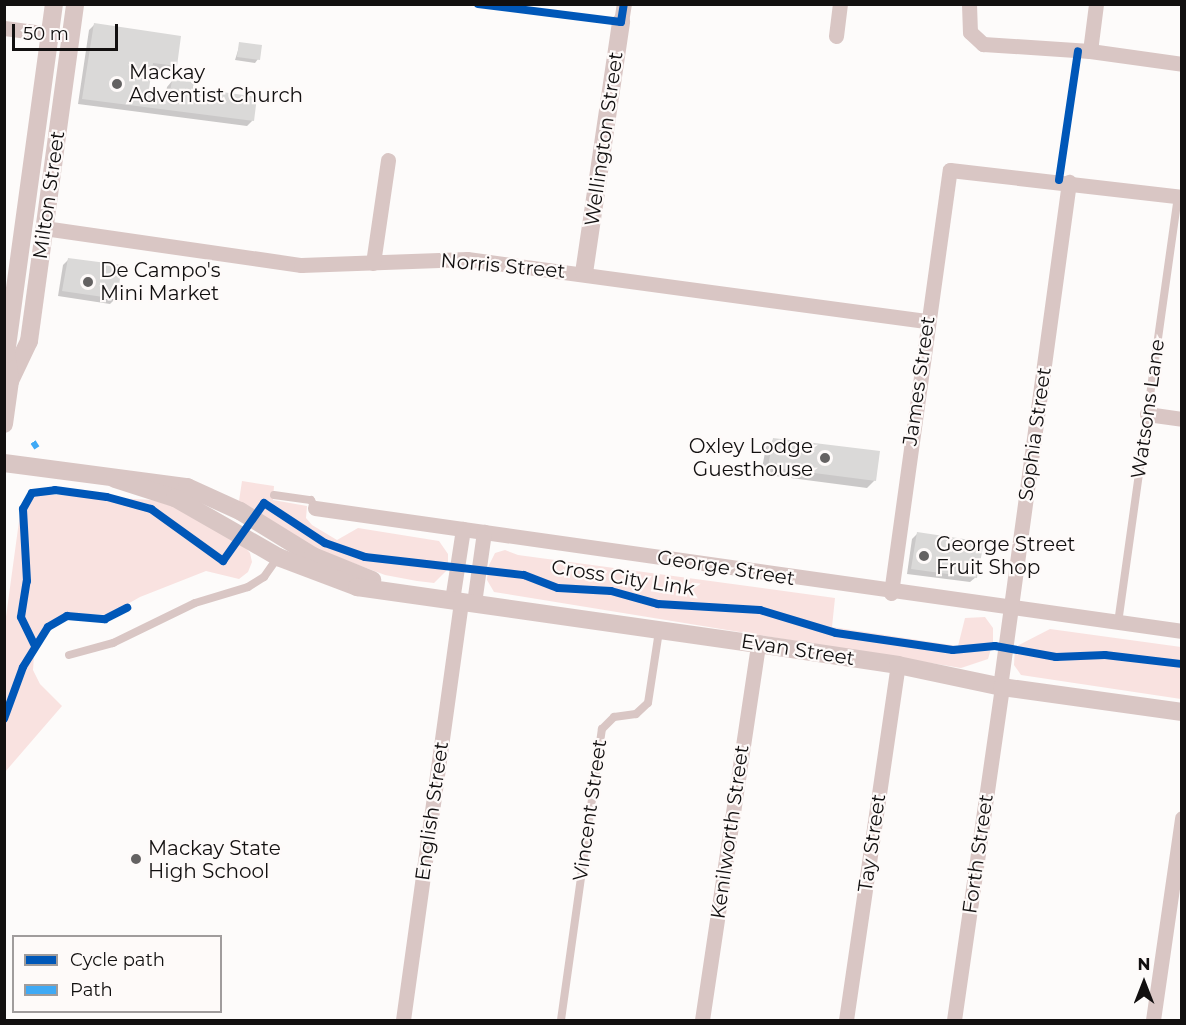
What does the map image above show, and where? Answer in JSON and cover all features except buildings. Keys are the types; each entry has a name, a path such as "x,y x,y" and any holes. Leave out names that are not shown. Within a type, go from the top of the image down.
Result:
{"street":[{"name":"Milton Street","path":"4,424 10,381 6,354 54,4"},
{"name":"Milton Street","path":"10,381 29,341 75,4"},
{"path":"836,36 840,4"},
{"path":"969,4 970,32 983,44 1090,51 1182,64"},
{"path":"1090,51 1096,4"},
{"name":"Wellington Street","path":"584,273 622,13"},
{"path":"4,28 70,37"},
{"path":"373,262 388,160"},
{"name":"James Street","path":"891,593 926,321 950,170 1069,182"},
{"path":"1069,182 1180,197"},
{"name":"Sophia Street","path":"1000,687 1069,182"},
{"path":"23,226 44,228"},
{"name":"Norris Street","path":"44,228 301,265 467,259 926,321"},
{"path":"1147,414 1182,419"},
{"path":"4,463 115,479 165,481 199,491 283,549"},
{"name":"George Street","path":"315,508 891,593 1182,631"},
{"path":"462,601 463,529"},
{"path":"462,601 484,532"},
{"name":"Evan Street","path":"283,549 414,594 898,665 1000,687 1182,712"},
{"name":"English Street","path":"403,1020 462,601"},
{"name":"Kenilworth Street","path":"702,1020 758,644"},
{"name":"Tay Street","path":"846,1020 898,665"},
{"name":"Forth Street","path":"954,1020 1000,687"},
{"path":"1153,1020 1182,818"}],"lane":[{"name":"Watsons Lane","path":"1118,622 1180,197"},
{"name":"George Street","path":"274,495 311,500 315,508"},
{"path":"69,655 113,643 195,603 248,587 264,577 283,549"},
{"name":"Vincent Street","path":"561,1020 602,729 611,718 636,714 648,703 659,630"}],"shaded area":[{"path":"242,481 274,486 273,500 307,506 306,518 312,525 337,540 358,528 439,541 448,554 448,569 434,583 417,581 385,575 316,549 239,501"},
{"path":"42,494 153,500 178,508 242,544 250,553 252,562 248,572 239,579 206,571 140,597 108,615 69,613 47,623 35,641 33,670 40,684 62,706 5,772 5,624 20,514 31,498"},
{"path":"505,550 518,555 835,598 832,627 958,646 965,618 985,617 993,628 993,642 988,659 961,668 494,592 487,580 488,567 495,553"},
{"path":"1050,629 1181,647 1181,699 1021,675 1014,665 1015,647"}],"marked path":[{"path":"33,442 37,448"}],"cycle path":[{"path":"478,4 621,22 624,4"},
{"path":"1059,180 1078,51"},
{"name":"Cross City Link","path":"35,646 21,617 27,581 23,509 32,493 55,490 107,497 151,509 223,561 264,503 325,543 365,557 524,575 558,588 611,591 658,604 760,610 836,633 953,650 995,646 1056,657 1105,655 1182,664"},
{"path":"4,719 23,667 48,627 67,616 105,619 127,608"}],"place":[{"name":"Mackay Adventist Church","path":"117,84"},
{"name":"De Campo's Mini Market","path":"88,282"},
{"name":"Oxley Lodge Guesthouse","path":"825,458"},
{"name":"George Street Fruit Shop","path":"924,556"},
{"name":"Mackay State High School","path":"136,859"}]}
